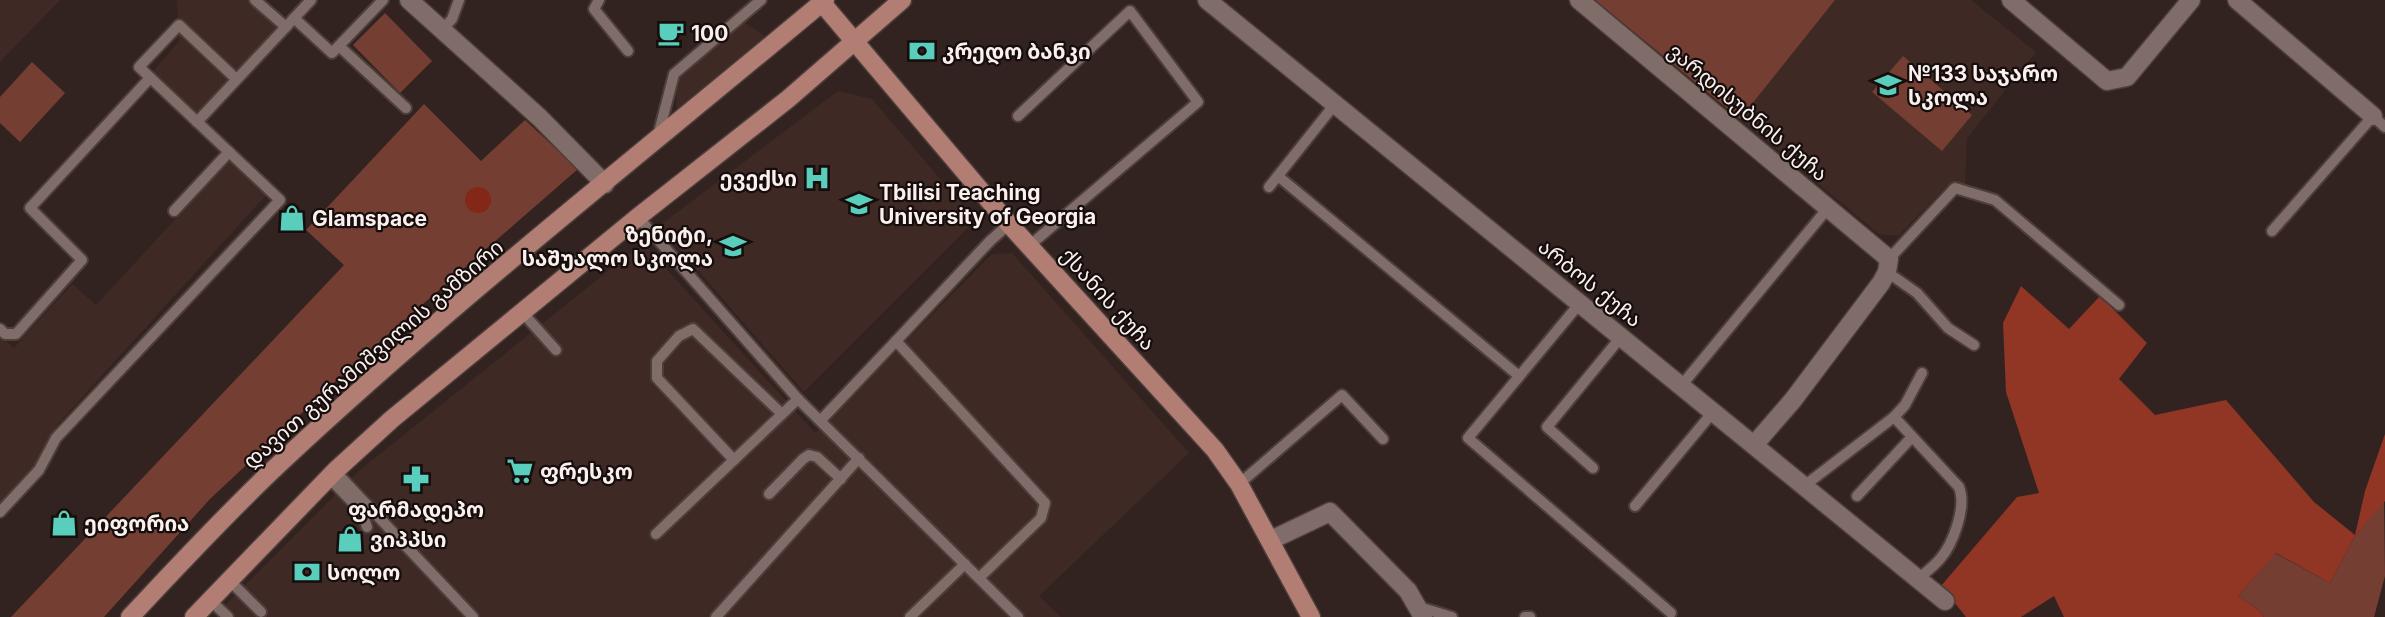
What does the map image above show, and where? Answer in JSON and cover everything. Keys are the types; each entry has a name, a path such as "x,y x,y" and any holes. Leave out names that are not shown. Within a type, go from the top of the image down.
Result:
{"main road":[{"path":"194,617 332,475 392,419 638,217 788,99 902,0"},
{"name":"დავით გურამიშვილის გამზირი","path":"130,617 219,522 363,387 658,136 822,1"},
{"name":"ქსანის ქუჩა","path":"822,1 1029,246 1215,450 1239,484 1311,617"}],"street":[{"path":"409,0 582,158 604,184"},
{"name":"არბოს ქუჩა","path":"1207,0 1944,601"},
{"name":"ვარდისუბნის ქუჩა","path":"1579,0 1828,208 1888,266"},
{"path":"2011,0 2107,81 2127,77 2191,0"},
{"path":"2237,0 2379,122"},
{"path":"1754,445 1793,400 1888,266"},
{"path":"1271,540 1330,512 1408,591 1421,612"}],"lane":[{"path":"255,0 286,27"},
{"path":"197,122 312,0"},
{"path":"294,18 332,53 382,0"},
{"path":"443,29 452,19 459,0"},
{"path":"599,0 594,9 628,51"},
{"path":"658,136 674,74 761,0"},
{"path":"1018,116 1130,10 1198,102 1029,246"},
{"path":"0,512 39,470 56,438 280,200 139,67 179,25 232,75"},
{"path":"339,45 406,108"},
{"path":"0,329 5,334 16,334 82,260 30,208 150,78"},
{"path":"1269,187 1335,104"},
{"path":"2272,231 2379,122"},
{"path":"174,211 230,152"},
{"path":"1278,176 1519,376"},
{"path":"1974,345 1948,328 1917,293 1888,266 1955,188 1995,200 2119,305"},
{"path":"1681,386 1828,208"},
{"path":"638,217 798,399 1018,617"},
{"path":"821,420 990,241 1010,224"},
{"path":"1580,303 1468,438 1671,613"},
{"path":"522,312 556,350"},
{"path":"734,460 657,378 657,361 679,336 693,329 782,414"},
{"path":"1593,468 1546,427 1621,337"},
{"path":"896,341 1045,503 1041,518 979,578"},
{"path":"1804,486 1894,417 1905,405 1922,373"},
{"path":"1239,484 1342,395 1383,439"},
{"path":"656,534 798,399"},
{"path":"1635,506 1713,412"},
{"path":"1894,417 1959,488 1962,502 1956,524 1941,558 1918,579"},
{"path":"1857,496 1912,437"},
{"path":"769,494 809,455 817,457 841,479"},
{"path":"716,617 859,458"},
{"path":"332,475 361,511 367,527"},
{"path":"332,475 473,617"},
{"path":"910,617 965,564"},
{"path":"229,580 261,612"},
{"path":"210,600 228,617"},
{"path":"1421,612 1452,617"},
{"path":"1525,617 1530,617"}],"shaded area":[{"path":"0,0 60,0 0,62"},
{"path":"177,0 264,0 284,19 198,114 152,73 179,41"},
{"path":"1595,0 1835,0 1740,119"},
{"name":"№133 საჯარო სკოლა","path":"1835,0 1971,0 2036,52 1967,138 1965,183 1946,187 1898,236 1879,234 1740,119"},
{"path":"385,13 432,61 400,93 353,45"},
{"path":"735,17 765,36 677,109 675,67"},
{"path":"1903,56 1972,115 1942,151 1872,92"},
{"path":"32,62 65,93 20,142 0,123 0,97"},
{"path":"838,91 872,99 970,214 969,227 804,392 659,226"},
{"path":"424,104 481,161 525,120 578,169 353,365 210,499 104,617 11,617 344,265 306,230"},
{"path":"229,161 266,195 58,424 36,465 0,503 0,336 14,348 72,284 96,305"},
{"path":"478,187 487,191 491,200 487,209 478,213 469,209 465,200 469,191"},
{"path":"643,243 815,433 992,254 1012,253 1189,453 1039,596 1061,617 219,617 216,614 360,470"},
{"path":"2021,286 2069,329 2100,296 2147,343 2119,379 2155,415 2226,400 2314,502 2355,535 2365,491 2385,434 2385,501 2355,536 2330,583 2276,553 2238,596 2259,610 2264,617 2064,617 2054,596 2021,617 1966,617 1941,586 2017,497 2039,493 2006,392 2003,323"},
{"path":"2384,501 2385,576 2374,617 2264,617 2259,610 2238,596 2275,553 2330,583 2355,536"}],"place":[{"name":"100","path":"671,33"},
{"name":"კრედო ბანკი","path":"922,51"},
{"name":"№133 საჯარო სკოლა","path":"1888,85"},
{"name":"ევექსი","path":"817,178"},
{"name":"Tbilisi Teaching University of Georgia","path":"859,204"},
{"name":"Glamspace","path":"292,218"},
{"name":"ზენიტი, საშუალო სკოლა","path":"733,246"},
{"name":"ფრესკო","path":"520,471"},
{"name":"ფარმადეპო","path":"416,479"},
{"name":"ეიფორია","path":"64,523"},
{"name":"ვიპპსი","path":"350,539"},
{"name":"სოლო","path":"307,572"}]}
